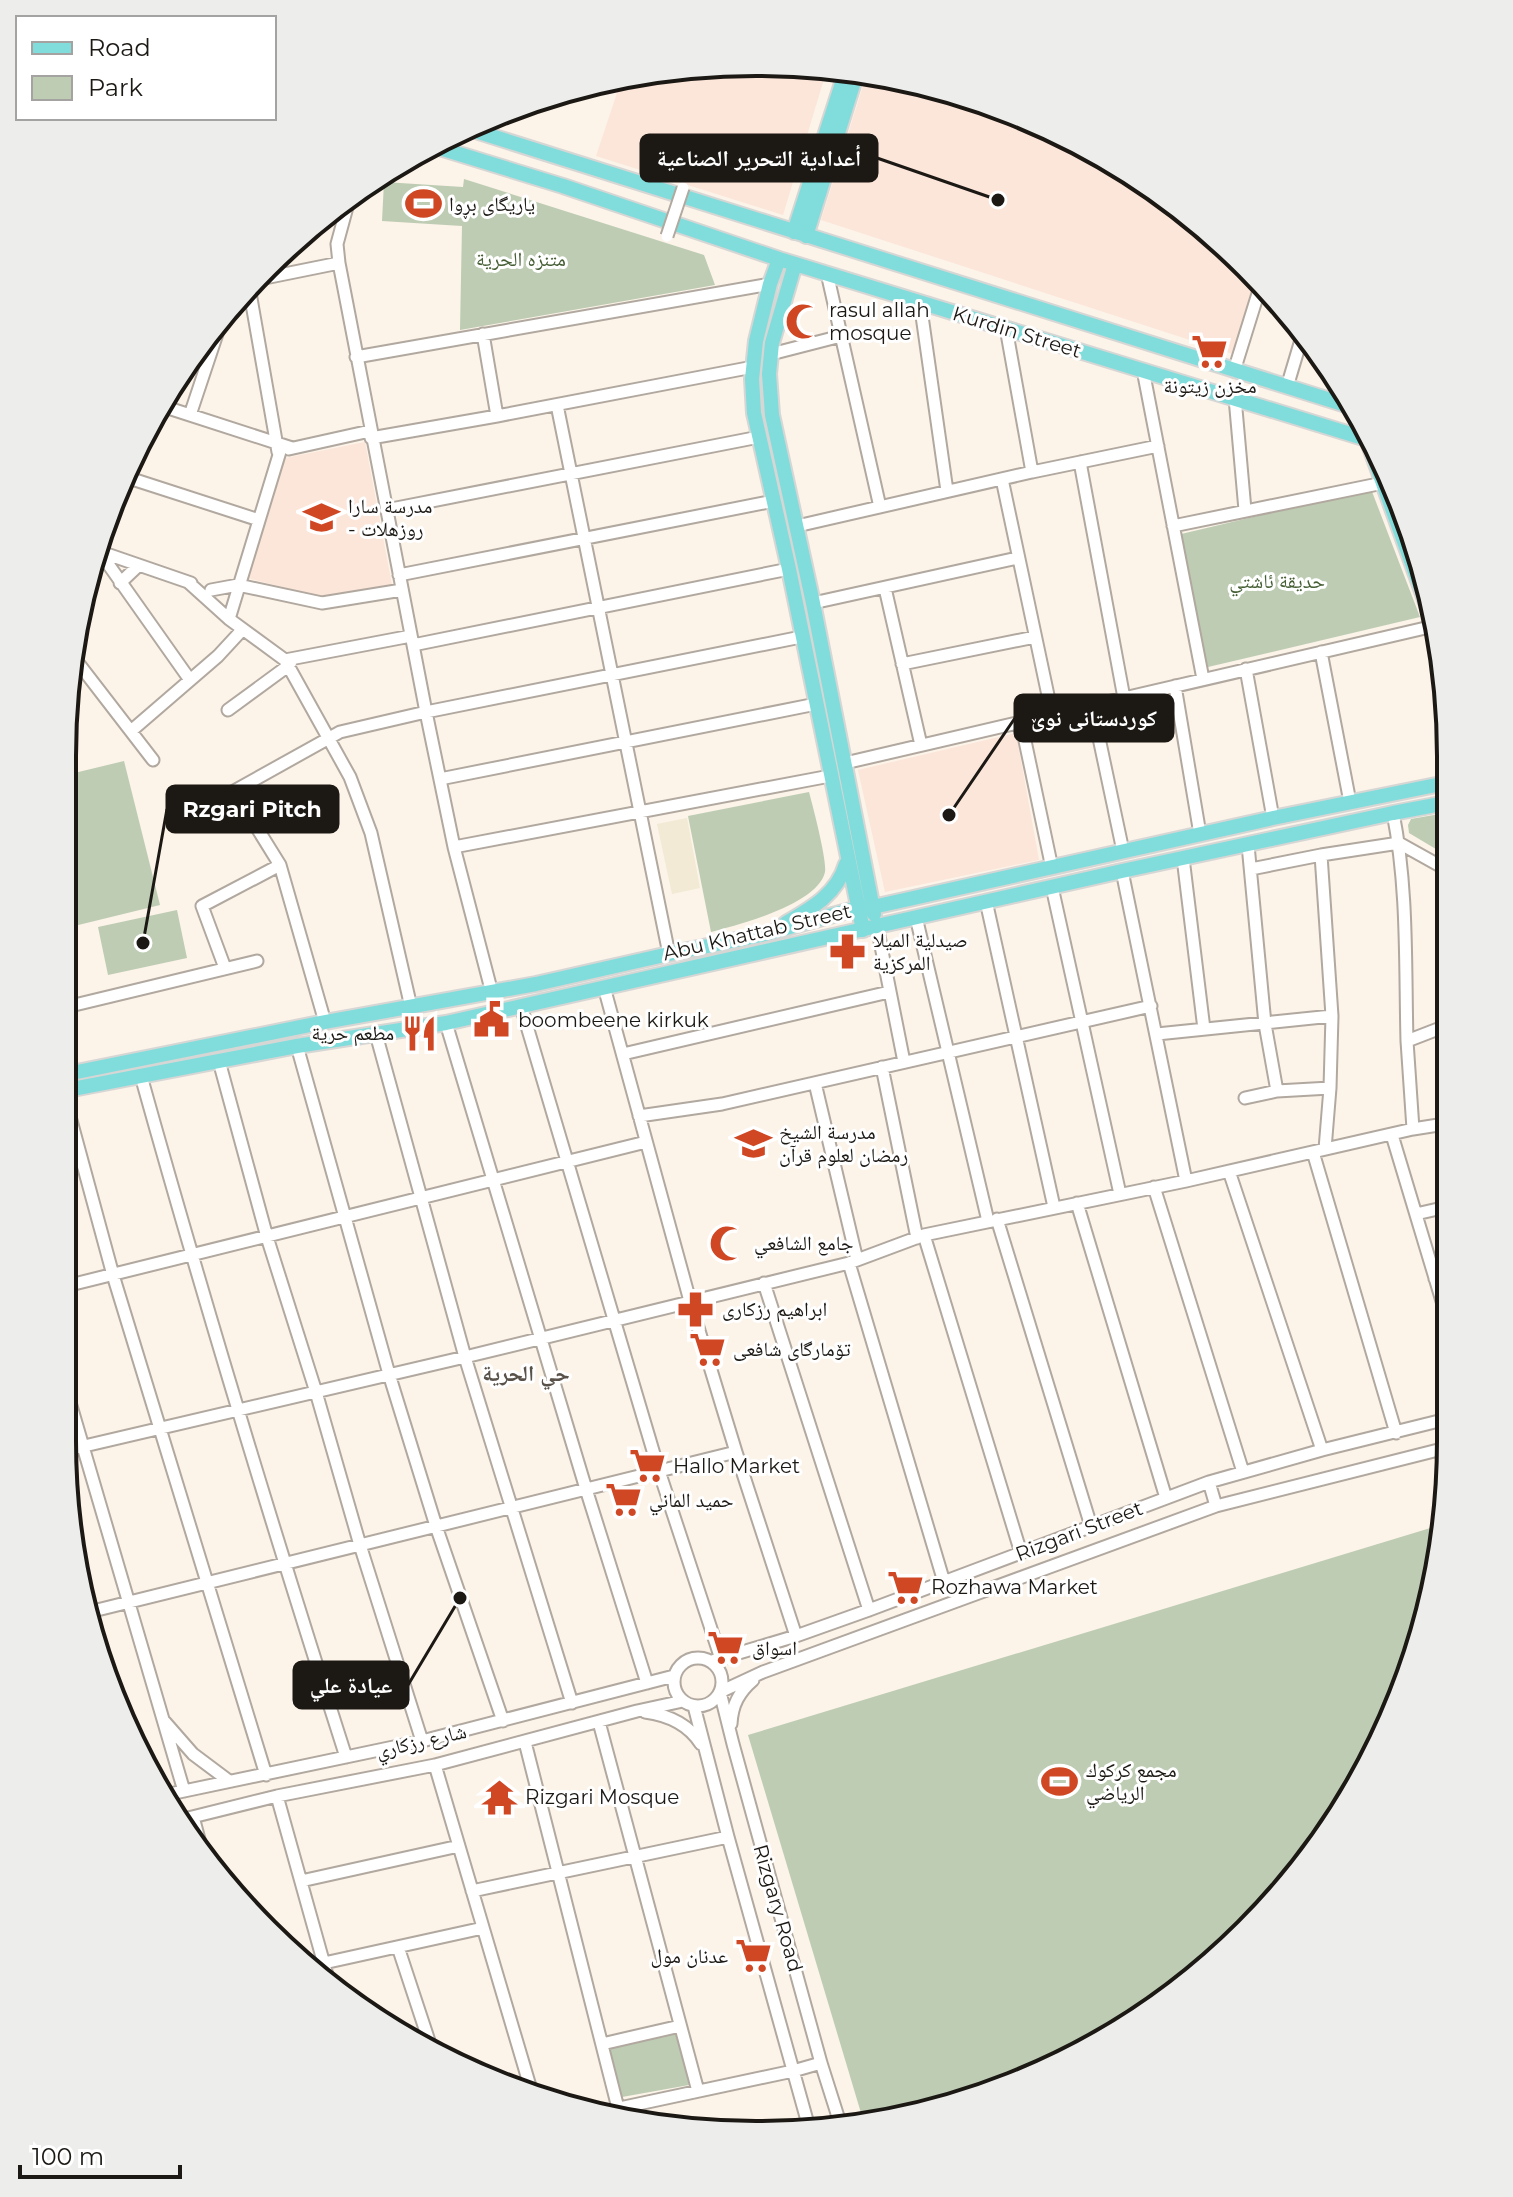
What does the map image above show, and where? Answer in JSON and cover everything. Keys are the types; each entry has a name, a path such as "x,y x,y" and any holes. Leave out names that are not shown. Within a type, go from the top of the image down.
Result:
{"main road":[{"path":"800,234 843,82"},
{"path":"800,234 853,83"},
{"name":"Kurdin Street","path":"483,134 1337,402"},
{"name":"Kurdin Street","path":"448,150 779,259 1356,436"},
{"path":"563,186 571,162"},
{"path":"779,259 759,327 752,391 847,860 865,907"},
{"path":"795,264 771,354 772,415 845,763 870,928"},
{"path":"1165,377 1173,351"},
{"name":"Abu Khattab Street","path":"76,1072 325,1022 536,984 761,935 865,907 1437,785"},
{"name":"Abu Khattab Street","path":"76,1089 297,1046 446,1023 1122,871 1437,805"},
{"path":"761,935 829,895 841,879 847,860"},
{"path":"536,984 540,1003"},
{"path":"93,1069 97,1085"}],"street":[{"path":"667,236 683,188"},
{"path":"345,215 337,244 356,357 454,847 492,993"},
{"path":"274,276 339,263"},
{"path":"827,273 880,507"},
{"path":"356,357 770,284"},
{"path":"1234,371 1257,296"},
{"path":"229,619 282,448 252,301"},
{"path":"920,302 947,491"},
{"path":"1006,328 1032,472"},
{"path":"483,334 497,416"},
{"path":"771,354 841,336"},
{"path":"1287,387 1299,346"},
{"path":"190,415 208,355"},
{"path":"171,409 282,448 497,416 753,367"},
{"path":"1143,370 1203,679"},
{"path":"1235,398 1245,510"},
{"path":"557,405 669,954"},
{"path":"386,510 759,437"},
{"path":"797,526 1158,446"},
{"path":"1080,462 1124,698"},
{"path":"1002,479 1052,714"},
{"path":"135,480 259,520"},
{"path":"1173,526 1379,484"},
{"path":"399,575 774,501"},
{"path":"107,555 233,598"},
{"path":"813,603 1017,558"},
{"path":"105,560 190,680"},
{"path":"120,583 139,565"},
{"path":"228,710 289,661 598,607 789,569"},
{"path":"188,582 242,630 289,661 350,777 371,833 411,1007"},
{"path":"211,590 238,585 322,603 402,590"},
{"path":"885,588 921,745"},
{"path":"845,763 1425,628"},
{"path":"131,731 218,656 242,630"},
{"path":"180,821 340,732 801,637"},
{"path":"902,664 1035,637"},
{"path":"1321,652 1350,802"},
{"path":"82,668 153,760"},
{"path":"1246,669 1273,818"},
{"path":"1175,686 1200,834"},
{"path":"440,779 816,704"},
{"path":"1092,705 1123,851"},
{"path":"1021,722 1052,868"},
{"path":"454,847 830,776"},
{"path":"234,791 280,865 325,1022"},
{"path":"1393,813 1403,886 1413,1129"},
{"path":"1251,869 1399,843 1437,864"},
{"path":"1248,845 1265,1024 1277,1091"},
{"path":"1321,855 1332,1016 1330,1088 1319,1150 1396,1433"},
{"path":"1183,858 1204,1029"},
{"path":"225,968 202,906 280,865"},
{"path":"1122,871 1186,1181"},
{"path":"1052,887 1120,1194"},
{"path":"986,901 1054,1207"},
{"path":"916,917 947,1053 992,1220 1091,1526"},
{"path":"870,928 889,992 904,1062"},
{"path":"76,1005 257,961"},
{"path":"604,987 690,1301 796,1636"},
{"path":"623,1054 889,992"},
{"path":"521,1006 722,1675 720,1692 710,1703 688,1703 675,1690 674,1676 681,1664 699,1657 716,1660"},
{"path":"639,1116 722,1104 1151,1006"},
{"path":"1157,1034 1332,1016"},
{"path":"446,1023 647,1683"},
{"path":"1407,1041 1437,1029"},
{"path":"376,1034 465,1357 572,1703"},
{"path":"297,1046 389,1374 436,1526 503,1721"},
{"path":"219,1061 267,1237 422,1741"},
{"path":"882,1067 921,1237 1021,1553"},
{"path":"141,1076 284,1564 346,1757"},
{"path":"815,1083 853,1261 944,1582"},
{"path":"1245,1098 1277,1091 1330,1088"},
{"path":"76,1448 465,1357 853,1261 921,1237 992,1220 1437,1125"},
{"path":"1392,1135 1437,1285"},
{"path":"76,1139 113,1275 266,1775"},
{"path":"76,1284 646,1142"},
{"path":"1229,1171 1322,1450"},
{"path":"1154,1187 1243,1472"},
{"path":"1077,1203 1166,1498"},
{"path":"1416,1214 1437,1209"},
{"path":"764,1283 869,1610"},
{"path":"76,1422 184,1791"},
{"name":"Rizgari Street","path":"716,1660 869,1610 1209,1482 1437,1422"},
{"name":"Rizgari Street","path":"720,1692 763,1672 1216,1506 1437,1450"},
{"path":"97,1610 736,1452"},
{"path":"1209,1482 1216,1506"},
{"path":"733,1744 732,1718 739,1695 749,1682 763,1672"},
{"name":"شارع رزكاري","path":"175,1793 422,1741 674,1676"},
{"name":"Rizgary Road","path":"720,1692 838,2116"},
{"name":"شارع رزكاري","path":"193,1817 277,1796 435,1765 637,1711 688,1703"},
{"name":"Rizgary Road","path":"688,1703 706,1751 807,2119"},
{"path":"637,1711 661,1715 679,1723 692,1732 706,1751"},
{"path":"161,1718 193,1754 229,1781"},
{"path":"599,1722 698,2091"},
{"path":"525,1742 618,2107"},
{"path":"435,1765 529,2081"},
{"path":"277,1796 324,1963 483,1928"},
{"path":"193,1817 195,1825"},
{"path":"472,1891 728,1837"},
{"path":"301,1881 459,1846"},
{"path":"398,1947 427,2036"},
{"path":"602,2044 680,2026"},
{"path":"621,2107 821,2063"}],"shaded area":[{"path":"712,77 824,80 783,215 596,156 618,90"},
{"path":"863,85 889,89 975,112 1057,146 1097,167 1171,217 1253,291 1233,354 821,220"},
{"name":"مدرسة سارا - روزهلات","path":"365,442 392,585 361,594 317,596 247,578 285,458"},
{"path":"1016,733 1039,860 885,892 858,770"},
{"path":"687,818 700,888 672,894 657,824"}],"green space":[{"name":"متنزه الحرية","path":"464,179 704,255 715,285 460,330 462,226 382,221 384,187 391,182 463,187"},
{"name":"حديقة ئاشتي","path":"1371,489 1420,617 1208,667 1177,535"},
{"path":"124,761 160,905 76,926 76,773"},
{"path":"809,792 825,866 819,883 808,894 776,911 711,932 688,816"},
{"path":"1437,814 1437,850 1409,833 1411,819"},
{"path":"177,910 187,958 108,975 98,927"},
{"name":"مجمع كركوك الرياضي","path":"1431,1528 1414,1617 1401,1659 1367,1741 1322,1819 1268,1889 1205,1952 1135,2006 1097,2030 1017,2069 933,2098 861,2112 748,1735"},
{"path":"677,2033 689,2085 622,2097 609,2048"}],"place":[{"name":"أعدادية التحرير الصناعية","path":"998,200"},
{"name":"یاریگای بڕوا","path":"423,204"},
{"name":"rasul allah mosque","path":"803,322"},
{"name":"مخزن زيتونة","path":"1210,351"},
{"name":"مدرسة سارا - روزهلات","path":"322,518"},
{"name":"کوردستانی نوێ","path":"949,815"},
{"name":"Rzgari Pitch","path":"143,943"},
{"name":"صيدلية الميلا المركزية","path":"847,952"},
{"name":"boombeene kirkuk","path":"492,1020"},
{"name":"مطعم حرية","path":"420,1033"},
{"name":"مدرسة الشيخ رمضان لعلوم قرآن","path":"753,1143"},
{"name":"جامع الشافعي","path":"728,1243"},
{"name":"ابراهيم رزكارى","path":"696,1309"},
{"name":"تۆمارگاى شافعى","path":"707,1349"},
{"name":"Hallo Market","path":"647,1466"},
{"name":"حميد الماني","path":"623,1500"},
{"name":"Rozhawa Market","path":"905,1587"},
{"name":"عيادة علي","path":"460,1598"},
{"name":"اسواق","path":"726,1648"},
{"name":"مجمع كركوك الرياضي","path":"1060,1781"},
{"name":"Rizgari Mosque","path":"499,1797"},
{"name":"عدنان مول","path":"754,1956"}],"district":[{"name":"حي الحرية","path":"526,1373"}]}
